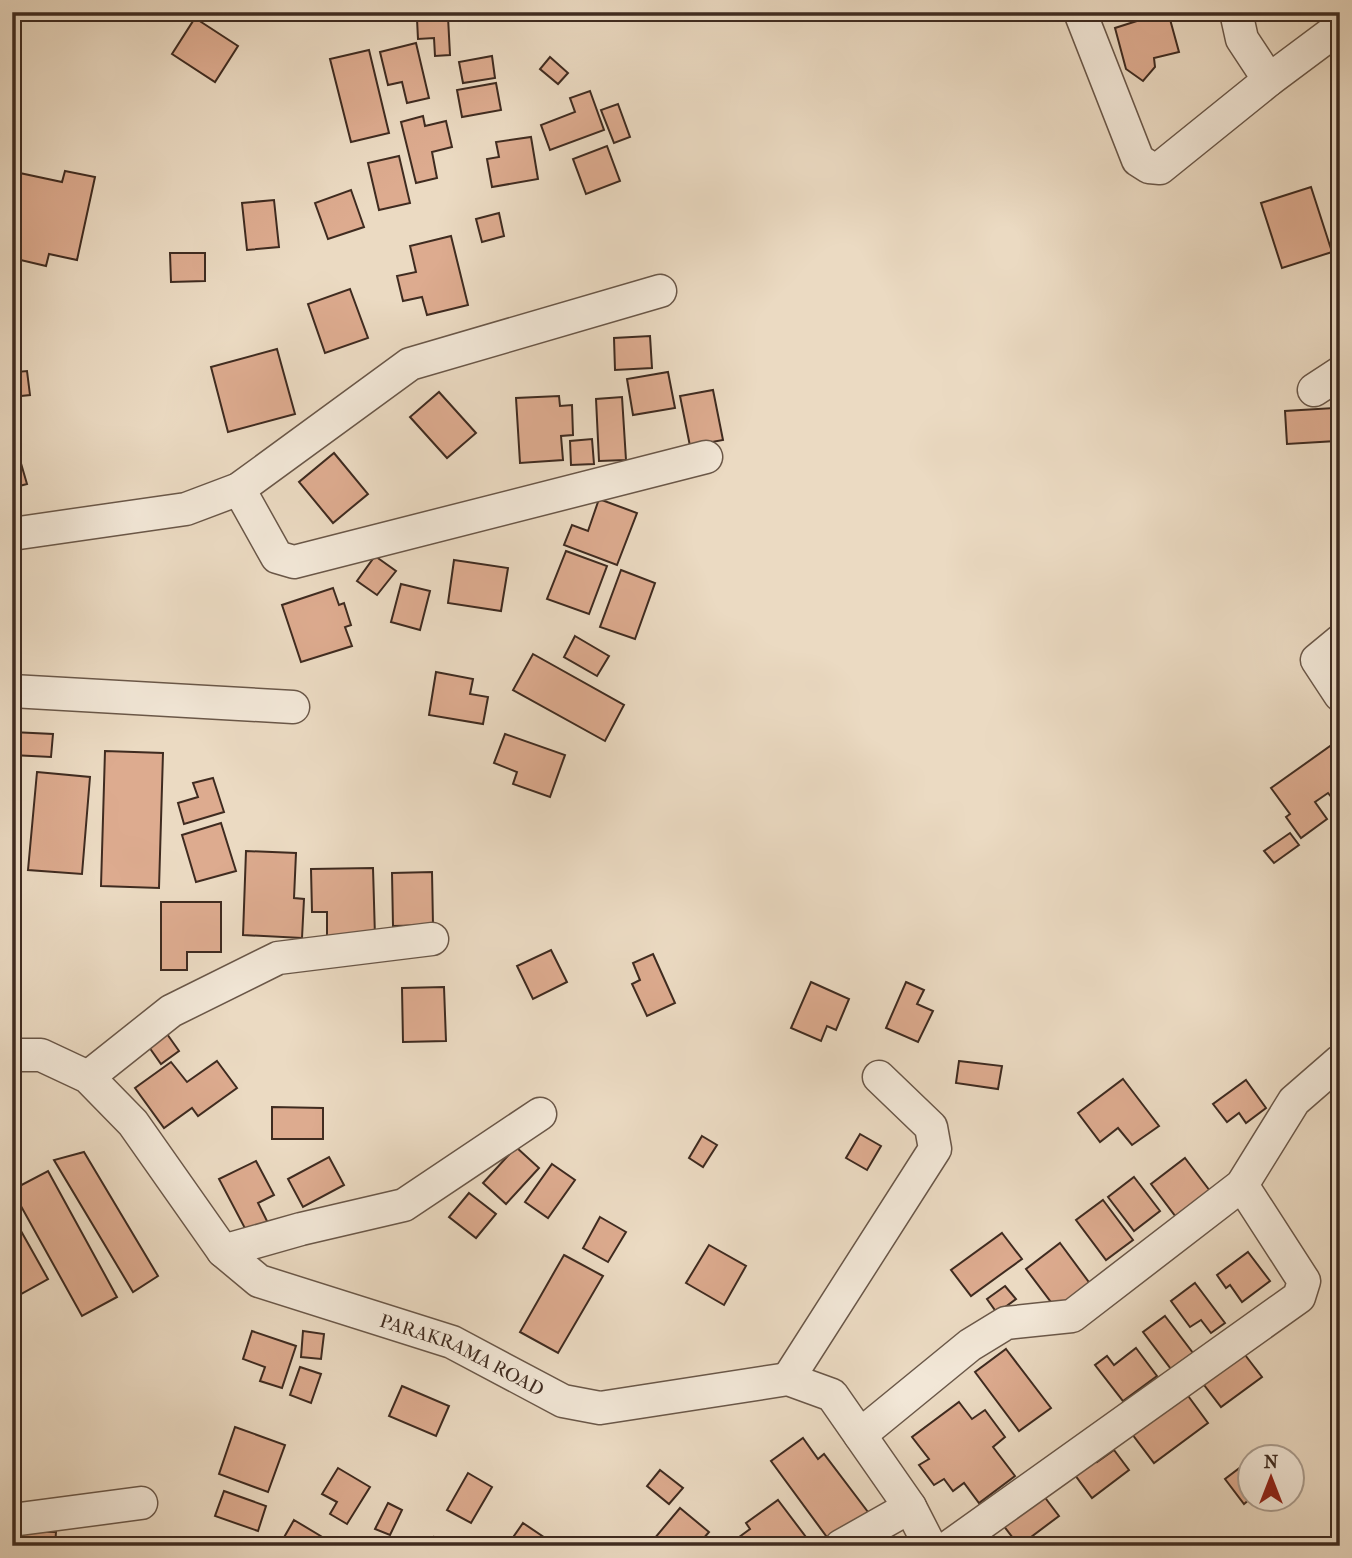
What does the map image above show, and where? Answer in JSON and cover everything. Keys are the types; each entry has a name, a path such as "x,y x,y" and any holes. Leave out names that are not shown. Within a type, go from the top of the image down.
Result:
{"street":[{"path":"1080,12 1138,160 1149,167 1160,168 1340,27"},
{"path":"1236,12 1242,39 1269,80"},
{"path":"12,534 186,509 239,489 410,364 660,291"},
{"path":"239,489 276,557 295,562 706,457"},
{"path":"1340,641 1317,660 1340,695"},
{"path":"12,691 293,707"},
{"path":"88,1077 171,1011 278,958 432,939"},
{"name":"PARAKRAMA ROAD","path":"12,1055 41,1055 88,1077 133,1123 223,1251 259,1281 452,1342 563,1401 600,1408 788,1379 832,1395 910,1507 930,1546"},
{"path":"860,1435 970,1345 1006,1323 1072,1316 1242,1185 1294,1101 1340,1061"},
{"path":"788,1379 935,1149 931,1127 879,1077"},
{"path":"223,1251 301,1229 404,1205 540,1114"},
{"path":"950,1546 1299,1297 1304,1281 1242,1185"},
{"path":"12,1520 141,1503"},
{"path":"841,1546 910,1507"}],"building":[{"path":"1168,12 1179,52 1154,58 1155,67 1143,81 1126,69 1115,28"},
{"path":"448,17 450,55 435,56 434,38 418,39 417,19"},
{"path":"195,18 238,46 215,82 172,54"},
{"path":"416,43 429,98 407,103 402,82 388,85 380,52"},
{"path":"369,50 389,133 351,142 330,59"},
{"path":"492,56 495,78 463,83 459,62"},
{"path":"550,57 568,73 558,84 540,69"},
{"path":"496,83 501,110 462,117 457,90"},
{"path":"590,91 604,130 550,150 541,125 575,112 570,98"},
{"path":"618,104 630,137 614,143 601,110"},
{"path":"423,116 425,126 446,121 452,147 432,152 437,178 416,183 401,122"},
{"path":"531,137 538,179 492,187 487,159 499,157 496,142"},
{"path":"607,146 620,181 586,194 573,159"},
{"path":"399,156 410,203 379,210 368,163"},
{"path":"65,171 95,177 77,260 49,254 46,266 12,258 12,185 15,172 62,182"},
{"path":"1311,187 1332,252 1282,268 1261,203"},
{"path":"351,190 364,227 328,239 315,203"},
{"path":"274,200 279,247 247,250 242,203"},
{"path":"499,213 504,236 482,242 476,219"},
{"path":"451,236 468,305 427,315 422,297 403,301 397,276 416,272 410,246"},
{"path":"170,253 205,253 205,281 171,282"},
{"path":"350,289 368,338 325,353 308,304"},
{"path":"650,336 652,368 615,370 614,338"},
{"path":"277,349 295,414 228,432 211,367"},
{"path":"12,353 15,353 17,372 27,371 30,395 12,397"},
{"path":"668,372 675,408 633,415 627,379"},
{"path":"713,390 723,440 690,446 680,396"},
{"path":"439,392 476,433 447,458 410,417"},
{"path":"559,396 560,406 572,405 573,435 561,436 563,460 520,463 516,398"},
{"path":"622,397 626,460 599,461 596,399"},
{"path":"1334,408 1336,441 1287,444 1285,411"},
{"path":"592,439 594,464 571,465 570,441"},
{"path":"334,453 368,494 333,523 299,482"},
{"path":"20,460 27,484 12,488 12,463"},
{"path":"599,499 637,513 617,565 564,545 572,525 588,531"},
{"path":"566,551 607,566 589,614 547,599"},
{"path":"375,556 396,571 377,595 357,581"},
{"path":"454,560 508,568 501,611 448,603"},
{"path":"621,570 655,583 635,639 600,627"},
{"path":"401,584 430,591 420,630 391,622"},
{"path":"333,588 339,605 344,603 351,625 345,627 352,646 301,662 282,605"},
{"path":"575,636 609,656 597,676 564,657"},
{"path":"533,654 624,705 605,741 513,690"},
{"path":"436,672 473,679 470,694 488,697 483,724 429,715"},
{"path":"12,732 53,734 51,757 12,755"},
{"path":"505,734 565,755 550,797 513,784 517,772 494,763"},
{"path":"1340,739 1340,808 1328,793 1315,802 1327,819 1301,838 1286,817 1290,814 1271,788"},
{"path":"105,751 163,753 159,888 101,886"},
{"path":"37,772 90,777 82,874 28,870"},
{"path":"213,778 224,812 184,824 178,803 198,797 193,783"},
{"path":"221,823 236,871 196,882 182,835"},
{"path":"1290,833 1299,845 1274,863 1264,851"},
{"path":"246,851 296,853 294,898 304,899 302,938 243,935"},
{"path":"14,866 15,909 12,909"},
{"path":"373,868 375,937 327,938 327,912 312,912 311,869"},
{"path":"432,872 433,925 393,926 392,873"},
{"path":"161,902 221,902 221,952 187,952 187,970 161,970"},
{"path":"551,950 567,982 533,999 517,966"},
{"path":"653,954 675,1003 647,1016 632,984 640,980 633,963"},
{"path":"811,982 849,999 836,1030 827,1026 821,1041 791,1028"},
{"path":"906,982 924,990 917,1004 933,1011 918,1042 886,1028"},
{"path":"444,987 446,1041 403,1042 402,988"},
{"path":"167,1034 179,1051 161,1064 149,1047"},
{"path":"217,1061 237,1088 198,1116 192,1108 164,1128 135,1088 171,1062 187,1082"},
{"path":"959,1061 1002,1066 998,1089 956,1083"},
{"path":"1123,1079 1159,1126 1132,1145 1118,1128 1100,1142 1078,1113"},
{"path":"1246,1080 1266,1108 1246,1123 1239,1113 1227,1122 1213,1104"},
{"path":"12,1089 18,1137 12,1138"},
{"path":"272,1107 323,1108 323,1139 272,1139"},
{"path":"860,1134 881,1146 867,1170 846,1158"},
{"path":"702,1136 717,1145 703,1167 689,1158"},
{"path":"516,1147 539,1168 506,1204 483,1183"},
{"path":"84,1152 158,1276 133,1292 54,1160"},
{"path":"329,1157 344,1185 303,1207 288,1179"},
{"path":"1185,1158 1210,1191 1176,1217 1151,1184"},
{"path":"256,1161 274,1195 258,1203 269,1225 249,1236 219,1179"},
{"path":"552,1164 575,1180 548,1218 525,1202"},
{"path":"48,1171 117,1297 82,1316 12,1190"},
{"path":"1134,1177 1160,1211 1134,1231 1108,1197"},
{"path":"469,1193 496,1214 476,1238 449,1217"},
{"path":"1103,1200 1133,1240 1106,1260 1076,1220"},
{"path":"12,1215 48,1279 12,1299"},
{"path":"600,1217 626,1232 608,1262 583,1248"},
{"path":"1002,1233 1022,1259 971,1296 951,1270"},
{"path":"1060,1243 1091,1285 1057,1310 1026,1269"},
{"path":"709,1245 746,1266 724,1305 686,1283"},
{"path":"1248,1252 1270,1281 1242,1302 1230,1285 1226,1288 1217,1275"},
{"path":"564,1255 603,1276 558,1353 520,1332"},
{"path":"1195,1283 1225,1323 1211,1333 1201,1320 1190,1327 1171,1301"},
{"path":"1005,1286 1016,1299 997,1313 987,1299"},
{"path":"1165,1316 1193,1353 1171,1369 1143,1332"},
{"path":"252,1331 296,1346 282,1388 260,1381 265,1367 243,1359"},
{"path":"303,1331 324,1334 321,1359 301,1357"},
{"path":"1136,1348 1157,1376 1123,1401 1095,1365 1107,1356 1114,1365"},
{"path":"1006,1349 1051,1408 1019,1431 975,1372"},
{"path":"1242,1351 1262,1377 1221,1407 1201,1381"},
{"path":"300,1367 321,1374 311,1403 290,1395"},
{"path":"402,1386 449,1406 436,1436 389,1416"},
{"path":"1183,1389 1208,1423 1154,1463 1129,1430"},
{"path":"959,1402 972,1419 985,1410 1005,1437 993,1447 1015,1476 979,1503 964,1483 953,1491 944,1479 934,1485 919,1465 929,1459 912,1437"},
{"path":"235,1427 285,1445 268,1492 219,1474"},
{"path":"803,1438 818,1459 824,1454 871,1516 832,1544 771,1461"},
{"path":"1114,1450 1129,1470 1092,1498 1072,1471 1093,1456 1097,1462"},
{"path":"338,1468 370,1487 347,1524 330,1514 337,1502 322,1494"},
{"path":"660,1470 683,1488 669,1504 647,1486"},
{"path":"1236,1471 1236,1493 1225,1479"},
{"path":"468,1473 492,1487 471,1523 447,1510"},
{"path":"224,1491 266,1506 258,1531 215,1516"},
{"path":"1040,1491 1059,1516 1019,1546 1000,1521"},
{"path":"778,1500 812,1545 727,1546 750,1529 746,1523"},
{"path":"388,1503 402,1510 390,1535 375,1529"},
{"path":"680,1508 709,1532 697,1546 649,1545"},
{"path":"294,1520 324,1538 319,1546 279,1546"},
{"path":"523,1523 557,1546 507,1546"},
{"path":"14,1532 56,1532 55,1546 14,1546"},
{"path":"434,1537 447,1546 428,1546"}]}
